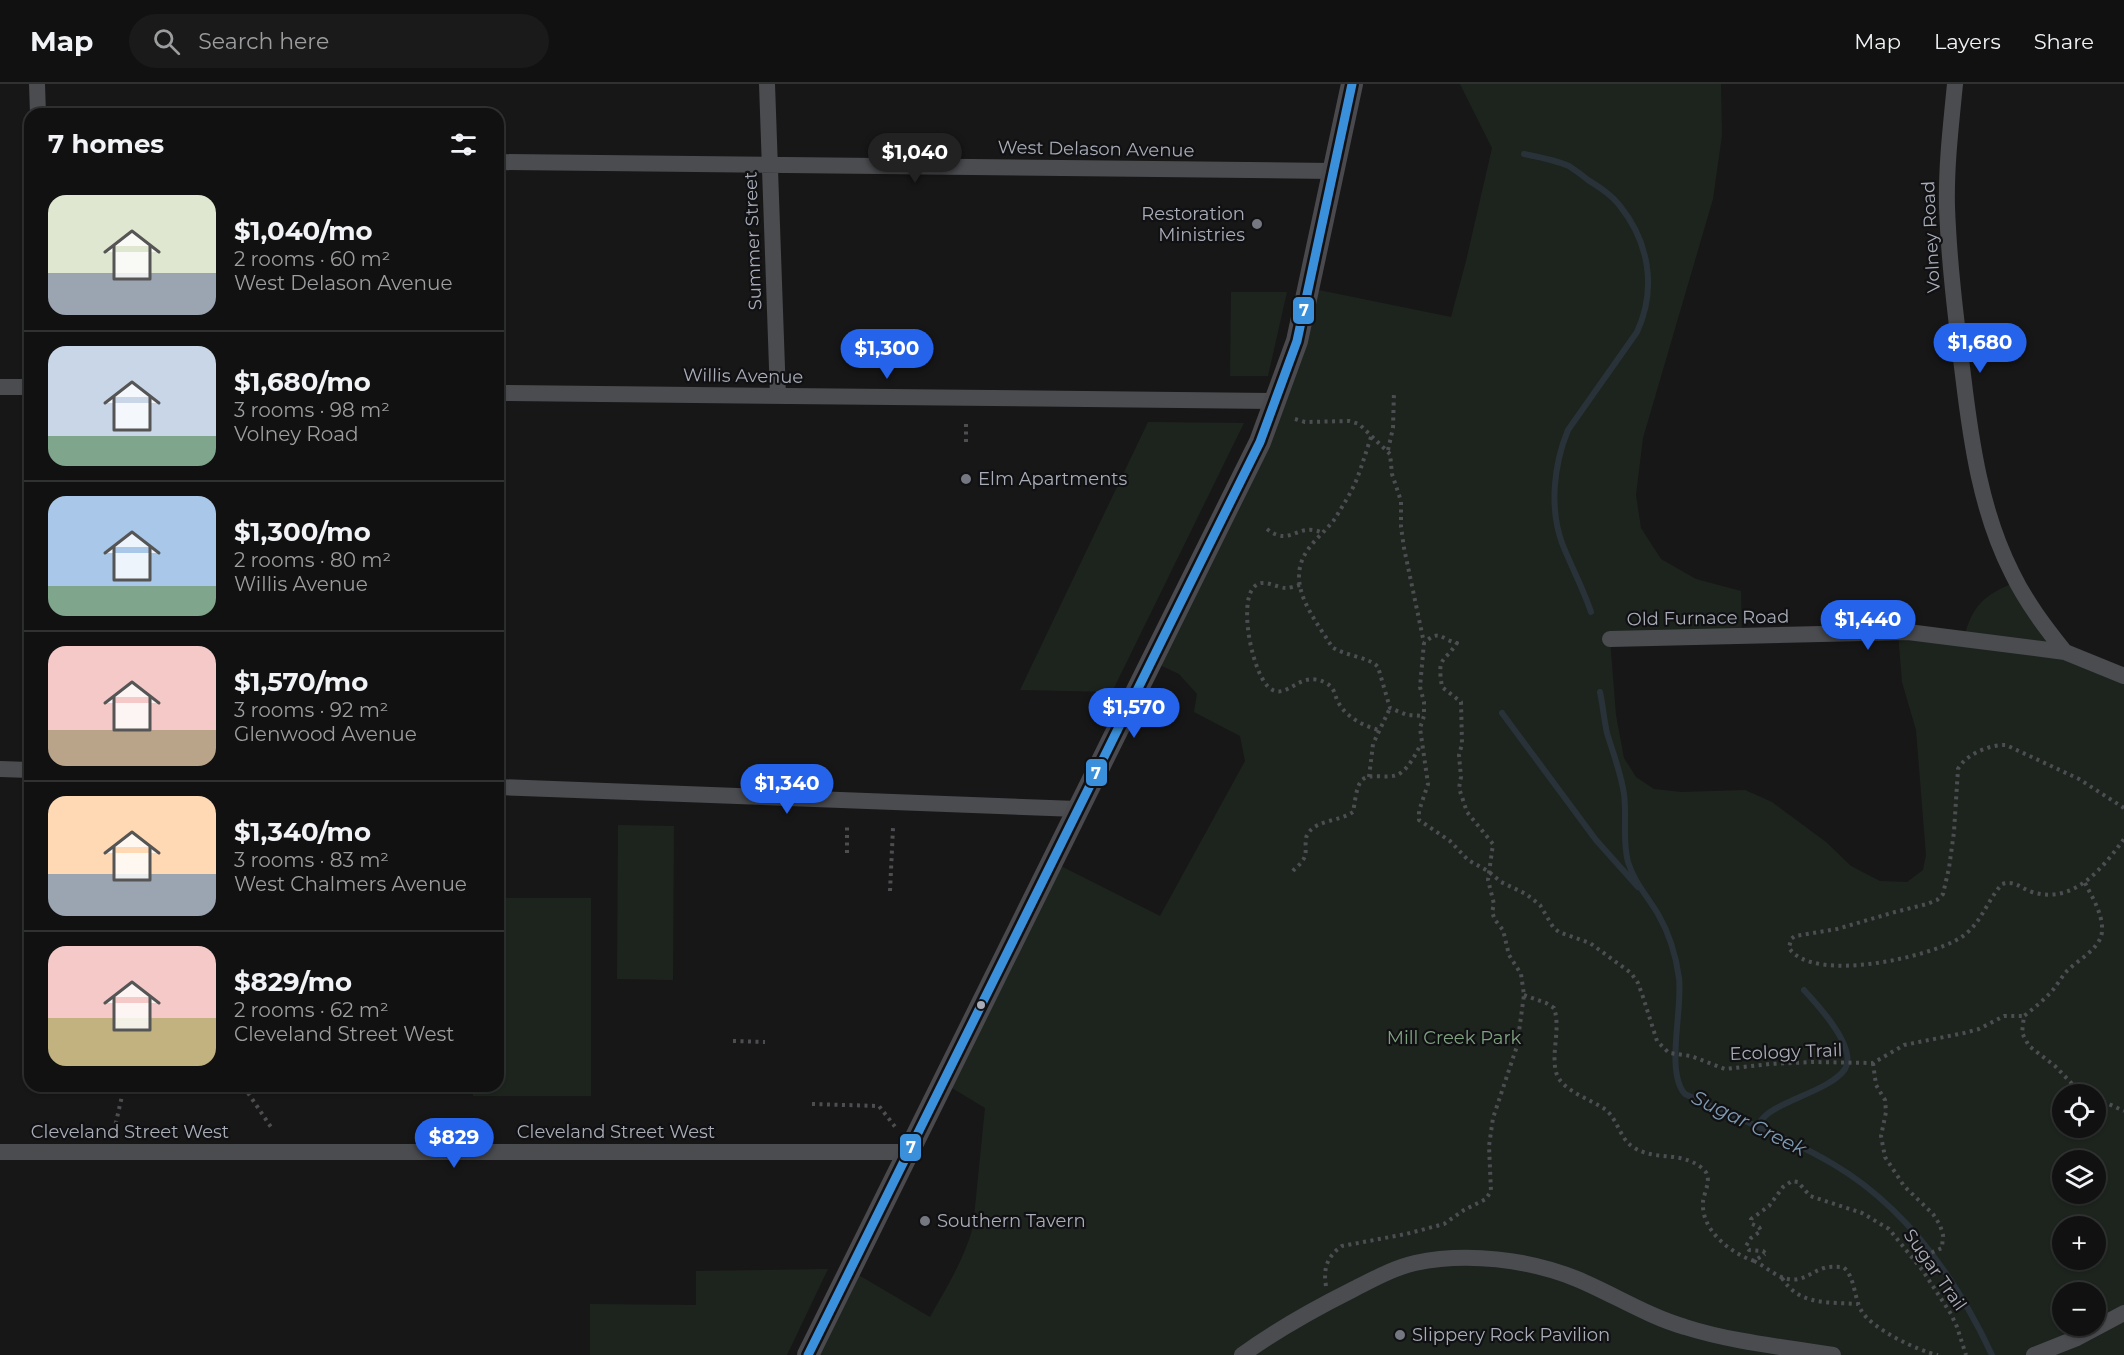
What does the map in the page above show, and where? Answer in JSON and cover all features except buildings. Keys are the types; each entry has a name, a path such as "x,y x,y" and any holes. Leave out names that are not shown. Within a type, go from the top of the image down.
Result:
{"main road":[{"path":"808,1355 1260,442 1297,341 1352,84"}],"street":[{"path":"37,84 38,108"},
{"name":"Summer Street","path":"767,84 778,396"},
{"name":"Volney Road","path":"1955,84 1948,164 1947,211 1951,278 1967,410 1980,484 1991,523 2011,571 2039,620 2065,652"},
{"name":"West Delason Avenue","path":"504,162 1333,171"},
{"path":"0,387 24,387"},
{"name":"Willis Avenue","path":"504,393 1275,401"},
{"name":"Old Furnace Road","path":"1610,639 1908,632 2065,652 2124,676"},
{"path":"0,769 24,770"},
{"path":"504,787 1077,809"},
{"name":"Cleveland Street West","path":"0,1152 908,1152"},
{"path":"1242,1355 1298,1317 1377,1278 1414,1264 1454,1258 1526,1264 1576,1278 1684,1327 1709,1334 1833,1355"},
{"path":"2034,1355 2077,1338 2124,1313"}],"path":[{"path":"1293,871 1303,861 1309,831 1326,821 1344,818 1353,812 1360,783 1369,777 1390,778 1399,774 1407,768 1421,744 1420,728 1424,716 1424,702 1420,687 1424,643 1401,527 1401,501 1394,483 1388,450 1393,428 1394,391"},
{"path":"1295,419 1313,423 1359,424 1382,448 1388,450"},
{"path":"966,420 966,442"},
{"path":"1369,777 1373,744 1390,708 1378,667 1373,662 1340,652 1332,647 1304,602 1300,585 1302,561 1308,549 1337,516 1355,483 1371,437"},
{"path":"1268,529 1279,537 1285,537 1307,528 1323,533"},
{"path":"1300,585 1284,588 1261,583 1255,585 1252,591 1247,607 1246,626 1264,683 1272,690 1281,692 1306,679 1318,679 1335,690 1338,702 1354,719 1364,727 1378,730"},
{"path":"1330,1301 1325,1278 1326,1266 1334,1251 1342,1246 1444,1224 1486,1198 1491,1191 1489,1146 1493,1118 1517,1046 1524,995 1521,974 1506,947 1503,930 1492,912 1494,904 1488,871 1493,851 1492,844 1467,812 1459,788 1461,777 1459,755 1462,744 1461,702 1442,687 1440,674 1440,665 1444,656 1457,643 1442,635 1435,635 1424,643"},
{"path":"1390,708 1407,715 1424,716"},
{"name":"Ecology Trail","path":"1421,744 1428,772 1428,784 1419,812 1419,820 1450,842 1468,860 1488,871 1501,882 1526,894 1540,905 1553,927 1559,932 1590,943 1631,973 1638,983 1657,1041 1669,1053 1685,1055 1725,1069 1813,1062 1873,1063"},
{"path":"2124,808 2079,779 2006,746 1999,745 1968,757 1962,761 1958,769 1954,832 1943,894 1937,900 1927,904 1837,929 1795,936 1791,939 1789,948 1808,960 1833,966 1851,967 1917,955 1946,945 1973,928 2001,884 2009,882 2030,891 2056,895 2069,891 2085,883 2103,866 2124,840"},
{"path":"847,826 847,853"},
{"path":"891,891 893,828"},
{"path":"1914,1260 1942,1248 1944,1243 1940,1225 1904,1186 1885,1157 1881,1136 1886,1112 1885,1100 1876,1085 1873,1063 1904,1045 1964,1034 2004,1016 2024,1016 2038,1005 2053,990 2064,974 2099,941 2102,933 2101,922 2085,883"},
{"path":"1524,995 1554,1008 1558,1019 1556,1071 1565,1086 1610,1114 1628,1143 1633,1147 1655,1156 1681,1157 1702,1168 1708,1179 1703,1204 1707,1221 1716,1236 1733,1252 1790,1280 1814,1275 1820,1269 1843,1267 1850,1276 1862,1313 1871,1322 1915,1347 1938,1355"},
{"path":"2024,1016 2022,1033 2029,1046 2060,1070 2072,1084"},
{"path":"733,1041 765,1042"},
{"path":"248,1093 273,1130"},
{"path":"114,1131 122,1096"},
{"path":"2106,1102 2124,1110"},
{"path":"812,1104 879,1106 896,1128"},
{"name":"Sugar Trail","path":"1754,1261 1765,1254 1763,1251 1749,1250 1746,1246 1751,1238 1761,1231 1760,1227 1752,1224 1751,1219 1769,1206 1787,1182 1795,1180 1810,1196 1862,1213 1889,1229 1934,1286 1958,1327 1966,1355"},
{"path":"1781,1277 1794,1293 1805,1298 1827,1303 1858,1304"}],"green space":[{"name":"Mill Creek Park","path":"1460,84 1721,84 1722,135 1713,199 1643,438 1636,495 1641,528 1661,559 1696,579 1741,591 1742,636 1610,639 1616,715 1624,758 1636,777 1654,789 1681,792 1745,790 1772,802 1826,842 1851,866 1880,881 1907,882 1923,870 1926,855 1916,730 1902,682 1898,633 1964,639 1971,618 1981,602 2006,586 2017,582 2065,652 2124,676 2124,1355 808,1355 850,1270 930,1317 960,1262 973,1227 985,1108 942,1082 1051,861 1160,916 1245,761 1240,736 1194,712 1197,694 1179,674 1151,661 1275,401 1309,288 1451,317 1492,148"},
{"path":"1231,292 1287,292 1268,376 1230,376"},
{"path":"1148,422 1244,423 1112,692 1020,690"},
{"path":"618,825 674,826 673,980 617,979"},
{"path":"504,898 591,898 591,1096 473,1096 473,1092 504,1092"},
{"path":"828,1269 787,1355 590,1355 590,1304 696,1305 696,1271"}],"waterway":[{"name":"Sugar Creek","path":"1524,154 1569,166 1613,198 1638,235 1647,266 1647,299 1637,332 1568,430 1559,457 1554,500 1555,515 1562,543 1591,612"},
{"name":"Sugar Creek","path":"1600,692 1607,733 1624,794 1625,845 1628,862 1637,883 1662,921 1676,961 1680,991 1675,1056 1679,1084 1685,1094 1833,1164 1884,1201 1927,1248 1946,1273 1992,1355"},
{"path":"1502,713 1596,840 1638,887"},
{"path":"1757,1127 1763,1118 1780,1106 1827,1084 1845,1069 1848,1060 1841,1038 1804,990"}],"transit line":[{"name":"7","path":"808,1355 1260,442 1297,341 1352,84"}],"place":[{"name":"Restoration Ministries","path":"1257,224"},
{"name":"Elm Apartments","path":"966,479"},
{"name":"Southern Tavern","path":"925,1221"},
{"name":"Slippery Rock Pavilion","path":"1400,1335"}]}
